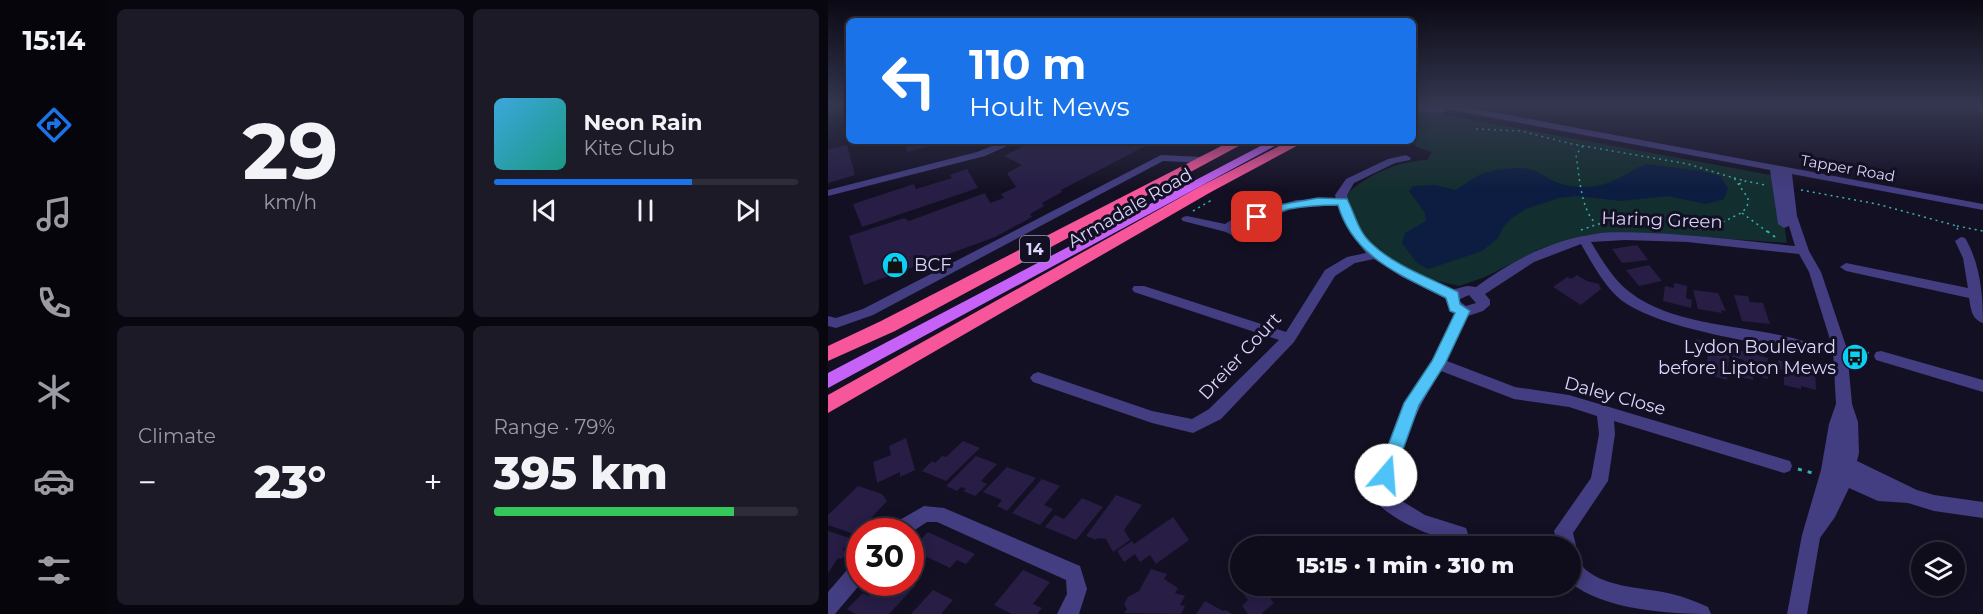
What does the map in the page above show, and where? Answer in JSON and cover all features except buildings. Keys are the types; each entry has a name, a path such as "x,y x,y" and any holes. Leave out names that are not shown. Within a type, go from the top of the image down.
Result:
{"highway":[{"name":"Armadale Road","path":"828,354 888,326 1235,144"},
{"name":"Armadale Road","path":"828,405 1206,189 1293,144"}],"main road":[{"name":"Armadale Road","path":"828,370 1257,144"},
{"name":"Armadale Road","path":"828,381 1272,144"}],"street":[{"name":"Tapper Road","path":"1581,133 1983,207"},
{"path":"828,193 981,154 1006,144"},
{"path":"828,321 836,323 868,312 1134,174 1153,161 1161,158 1204,160"},
{"path":"1142,193 1155,181 1172,172 1175,166 1169,158"},
{"path":"1406,158 1350,181 1341,195 1348,219 1366,247 1441,292 1453,296"},
{"path":"1781,171 1785,208 1793,245 1804,272 1822,294 1840,349 1844,404 1850,422 1851,453 1839,467 1829,511 1811,535 1797,614"},
{"path":"1187,219 1245,234 1256,229 1265,217 1283,207 1318,202 1343,202"},
{"path":"1582,233 1606,274 1625,296 1642,308 1760,339 1798,345"},
{"name":"Haring Green","path":"1477,293 1496,277 1582,233 1793,245"},
{"path":"1959,238 1969,258 1973,294 1978,312 1983,318"},
{"name":"Dreier Court","path":"1038,378 1152,417 1193,426 1215,414 1289,338 1330,273 1351,260 1378,254"},
{"path":"1846,267 1973,294"},
{"path":"1138,289 1289,338"},
{"path":"1460,291 1477,293 1483,300 1483,305 1475,311 1463,311 1455,307 1453,296 1460,291"},
{"path":"1459,534 1432,527 1407,516 1383,498 1390,460 1412,403 1438,364 1463,311"},
{"path":"1881,356 1983,386"},
{"name":"Daley Close","path":"1438,364 1514,393 1569,401 1784,465"},
{"path":"1564,536 1563,531 1599,481 1607,434 1605,412"},
{"path":"1839,467 1878,493 1983,510"},
{"path":"918,518 924,514 938,513 1073,573 1079,584 1077,598 1068,614"},
{"path":"1581,578 1615,594 1674,604 1701,614"},
{"path":"828,607 846,586"}],"path":[{"path":"1528,133 1583,146 1688,164 1746,181 1877,204 1983,231"},
{"path":"1583,146 1576,155 1580,184 1589,218 1598,224"},
{"path":"1689,229 1711,228 1742,213 1749,204 1748,198 1734,178"},
{"path":"1739,184 1746,181"},
{"path":"1742,213 1793,245"},
{"path":"1582,233 1589,218"},
{"path":"1582,233 1598,224 1654,226"},
{"path":"1957,226 1959,238"},
{"path":"1459,534 1465,536"}],"green space":[{"path":"1416,133 1542,133 1776,176 1787,243 1662,234 1588,235 1542,248 1485,277 1459,286 1429,279 1381,254 1360,231 1347,206 1347,194 1364,180 1395,166 1427,160 1432,152 1414,144 1416,144"}],"water":[{"path":"1646,164 1701,171 1720,176 1728,188 1724,199 1706,204 1668,196 1621,201 1577,196 1559,198 1526,209 1512,218 1504,226 1498,238 1482,251 1428,269 1417,263 1402,243 1405,233 1426,221 1425,213 1409,191 1413,186 1435,185 1455,190 1483,173 1519,168 1533,170 1564,185 1590,187 1609,183"}],"place":[{"name":"BCF","path":"895,265"},
{"name":"Lydon Boulevard before Lipton Mews","path":"1855,357"}],"route":[{"path":"1257,217 1265,217 1283,207 1318,202 1343,202 1348,219 1366,247 1400,269 1441,292 1453,296 1455,307 1463,311 1438,364 1412,403 1386,475"}]}
